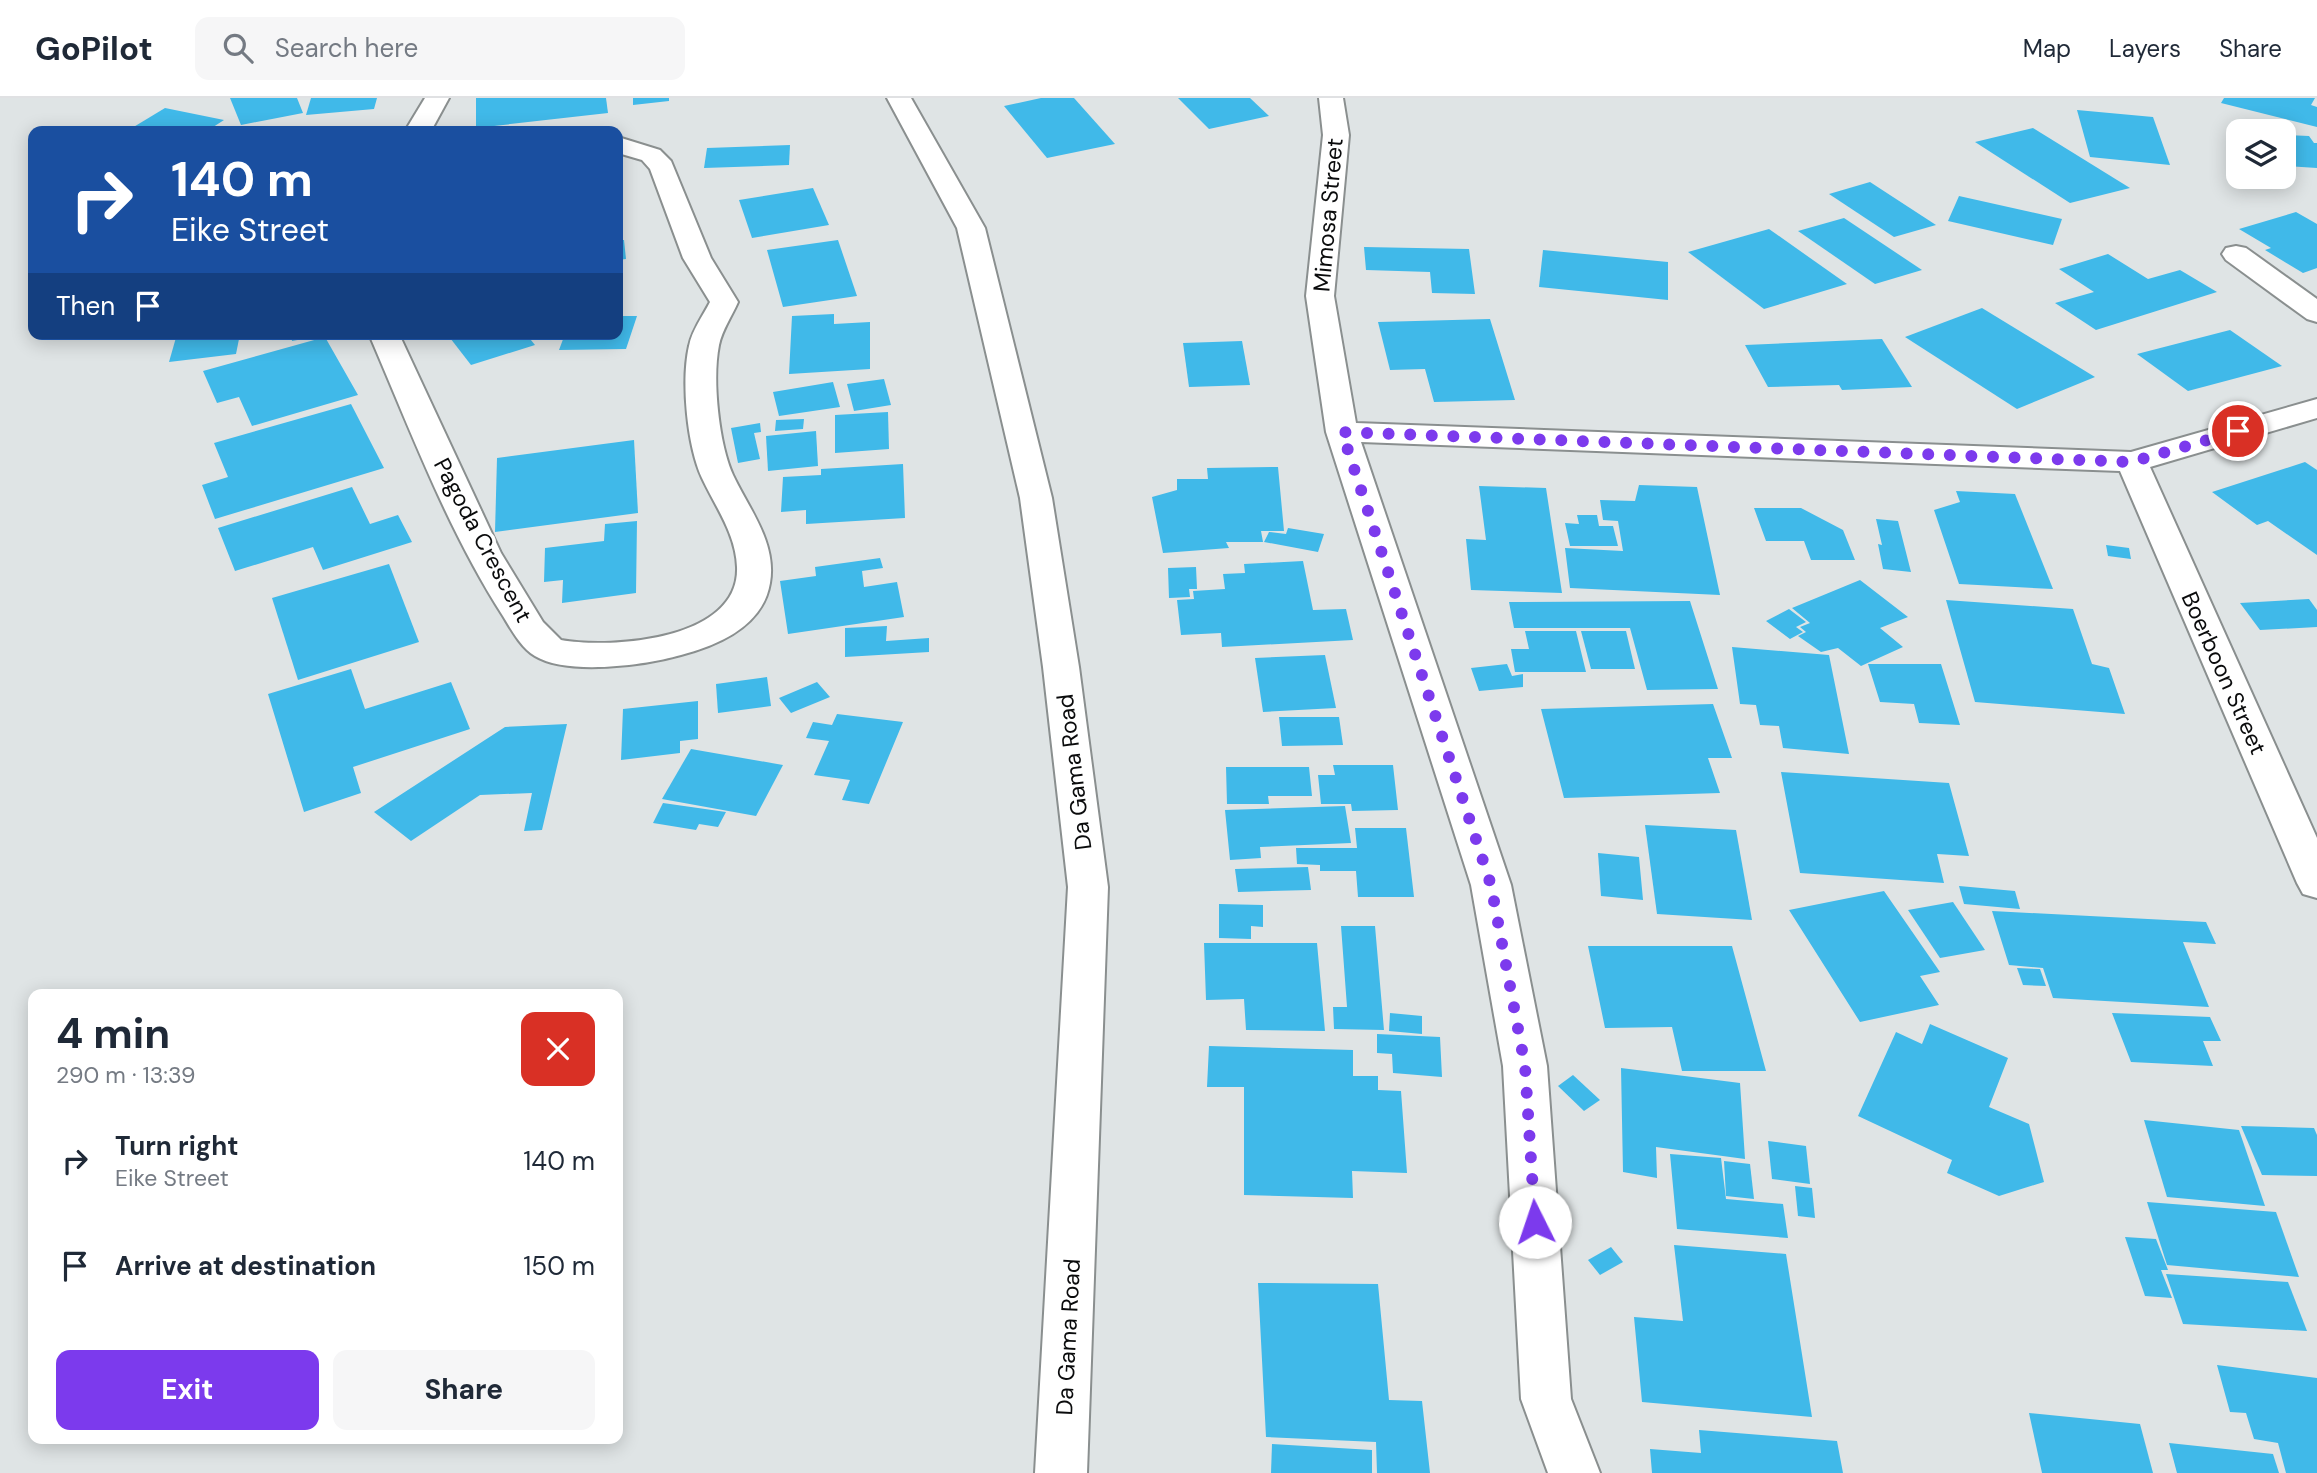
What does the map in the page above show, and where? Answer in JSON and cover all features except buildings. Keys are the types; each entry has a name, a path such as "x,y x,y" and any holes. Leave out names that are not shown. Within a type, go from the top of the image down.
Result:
{"street":[{"path":"421,126 437,98"},
{"name":"Da Gama Road","path":"899,98 971,228 1036,498 1061,667 1086,873 1087,901 1061,1473"},
{"name":"Mimosa Street","path":"1331,98 1336,135 1320,296 1342,432 1491,885 1525,1066 1546,1399 1574,1473"},
{"name":"Pagoda Crescent","path":"387,340 445,472 505,592 538,642 550,649 569,653 661,649 709,635 734,617 748,601 753,582 753,548 710,460 704,425 704,345 724,302 698,258 662,167 651,155 623,147"},
{"path":"2236,254 2317,313"},
{"path":"1342,432 2132,462 2317,408"},
{"name":"Boerboon Street","path":"2132,462 2317,883"}],"route":[{"path":"1535,1222 1525,1066 1491,885 1342,432 2132,462 2238,431"}]}
